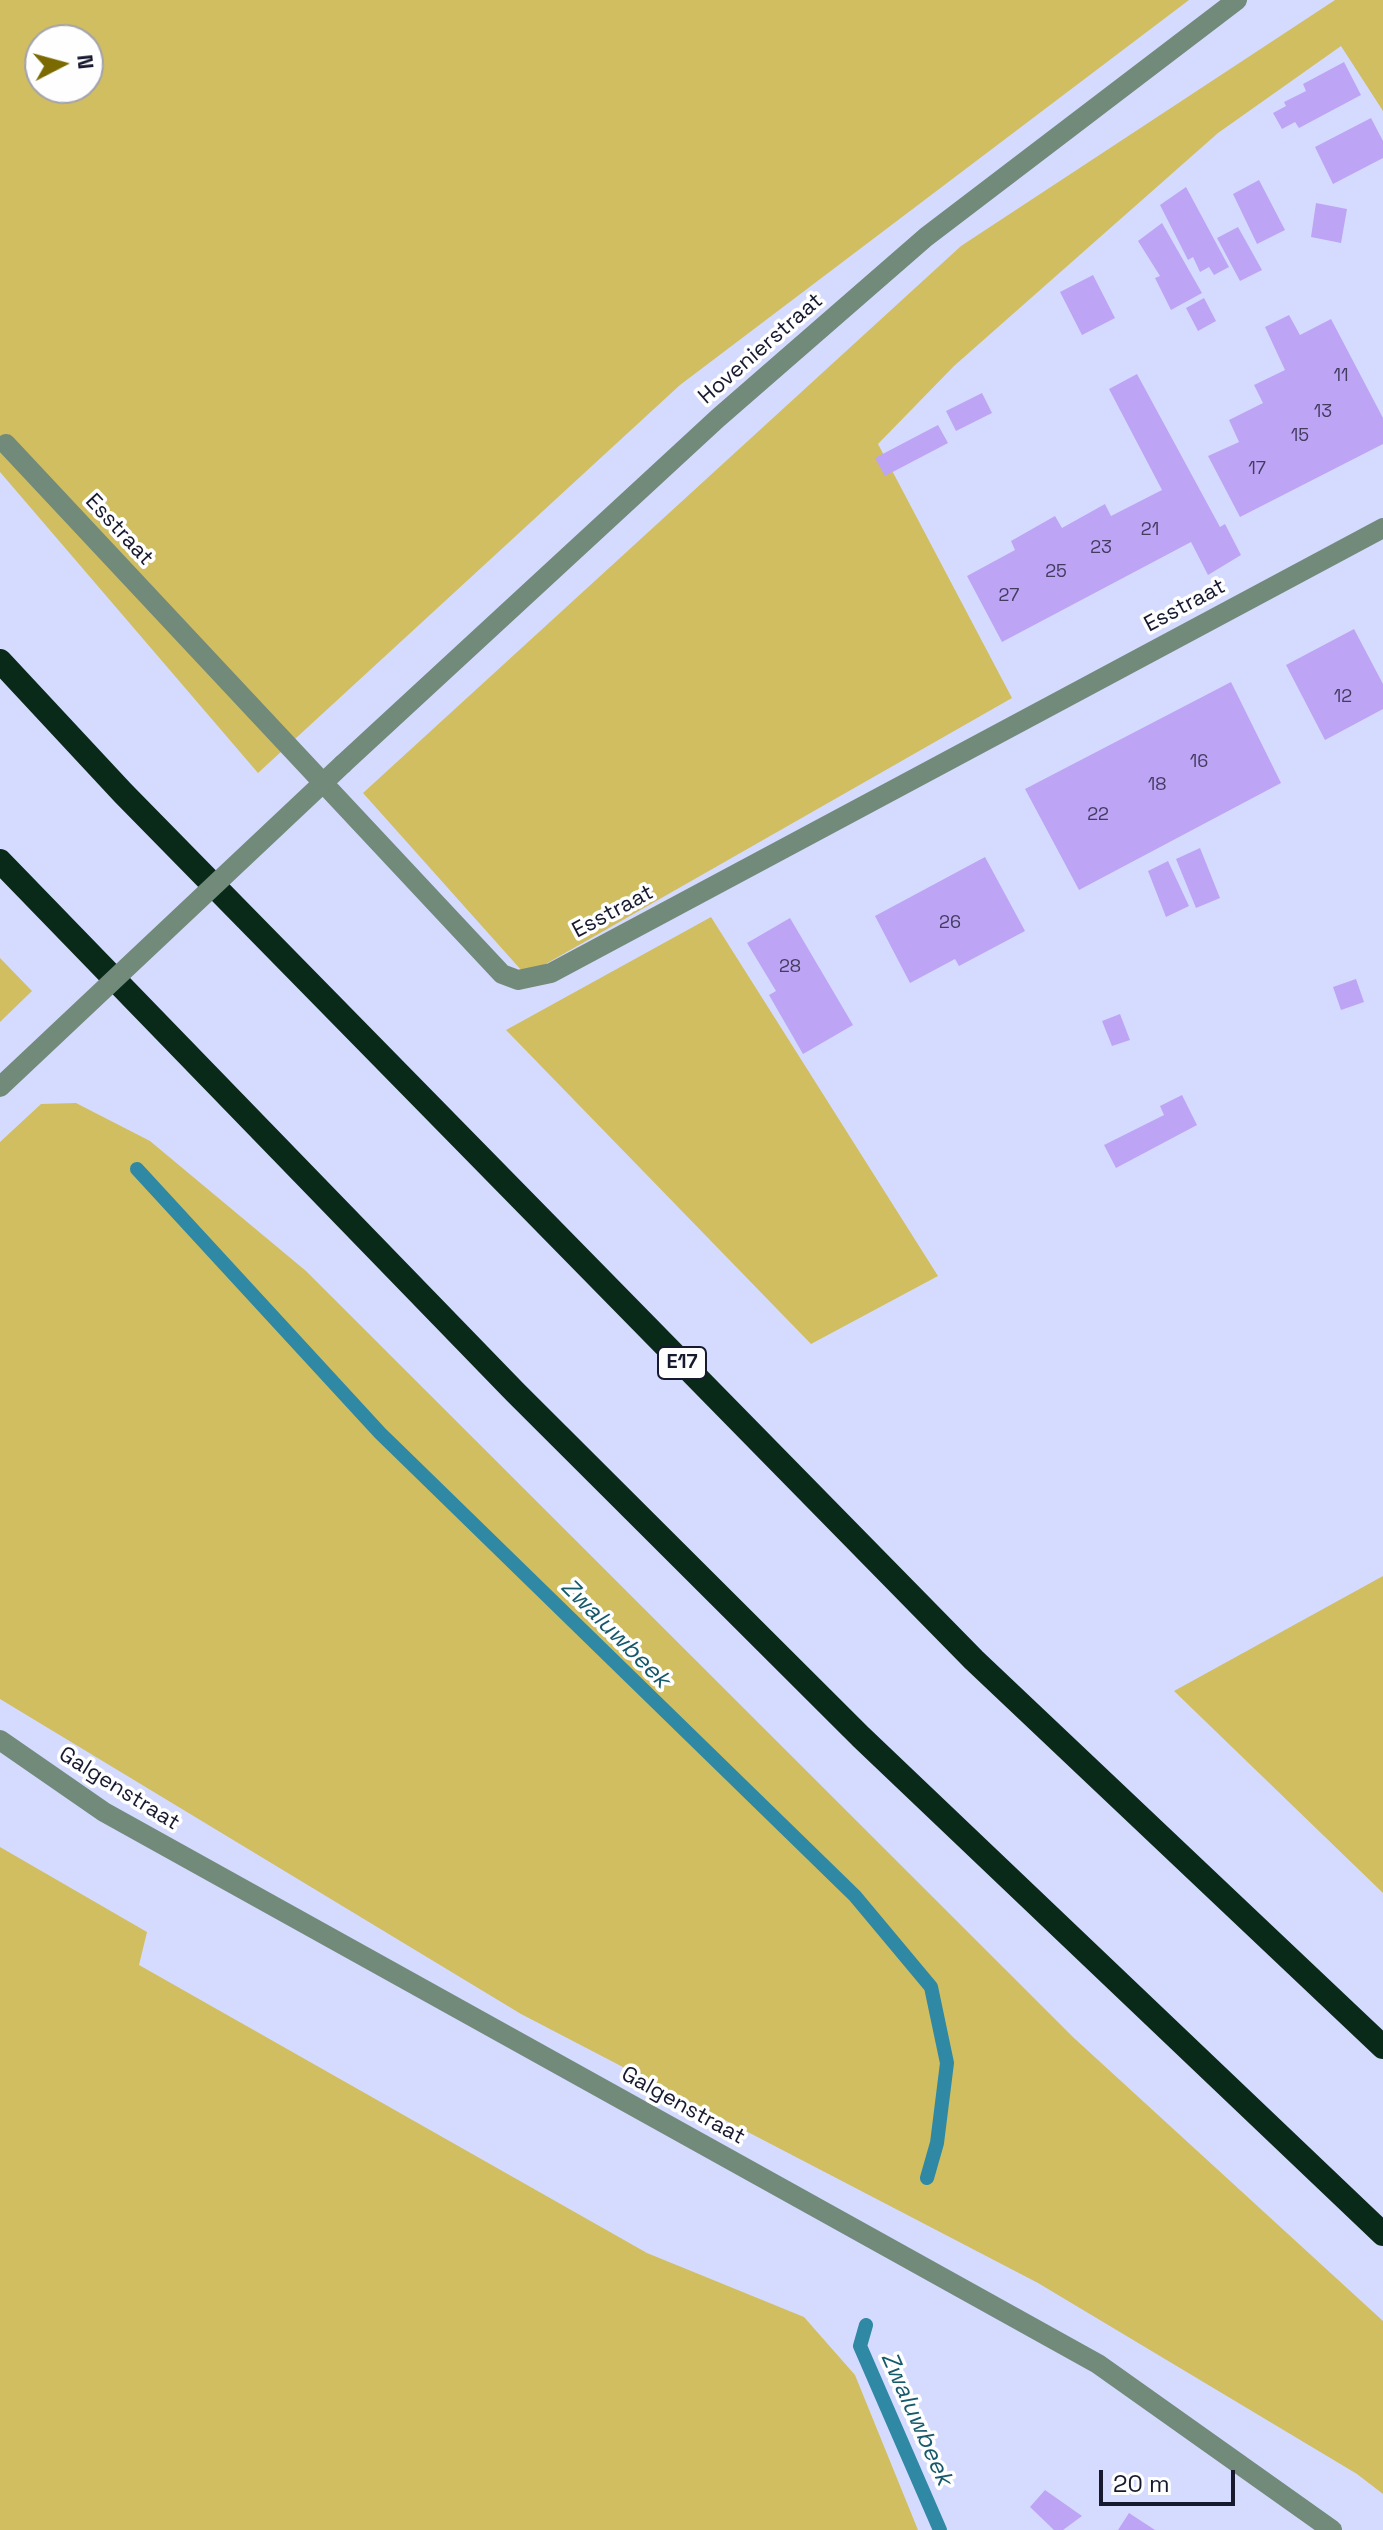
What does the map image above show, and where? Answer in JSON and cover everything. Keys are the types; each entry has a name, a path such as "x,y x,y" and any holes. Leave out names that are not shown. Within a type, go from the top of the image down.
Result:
{"highway":[{"name":"E17","path":"0,661 123,793 974,1660 1383,2047"},
{"path":"0,861 515,1392 839,1715 1383,2234"}],"street":[{"name":"Hovenierstraat","path":"0,1087 343,764 718,418 926,237 1237,0"},
{"name":"Esstraat","path":"6,444 502,974 518,980 551,973 1383,528"},
{"name":"Galgenstraat","path":"0,1740 104,1812 1098,2364 1332,2530"}],"shaded area":[{"path":"0,0 1189,0 680,385 258,773 0,472"},
{"path":"1335,0 1383,0 1383,111 1341,46 1218,133 954,366 878,444 1012,698 537,969 522,971 363,793 961,246"},
{"path":"711,917 938,1276 811,1344 506,1030"},
{"path":"0,958 32,991 0,1022"},
{"path":"76,1103 150,1141 306,1271 1074,2038 1383,2321 1383,2494 1357,2474 1038,2283 521,2014 0,1699 0,1142 41,1104"},
{"path":"1383,1576 1383,1893 1174,1691"},
{"path":"0,1847 147,1932 139,1965 647,2253 804,2317 855,2375 918,2530 0,2530"}],"building":[{"path":"1344,62 1361,95 1299,128 1295,122 1282,129 1273,113 1286,106 1284,102 1306,91 1303,84"},
{"path":"1371,118 1383,141 1383,158 1333,184 1315,147"},
{"path":"1259,180 1285,230 1257,244 1233,194"},
{"path":"1186,187 1229,267 1214,275 1209,267 1200,272 1193,257 1188,260 1160,205"},
{"path":"1316,203 1347,209 1341,243 1311,237"},
{"path":"1162,223 1202,293 1171,310 1155,278 1160,276 1138,241"},
{"path":"1238,227 1262,270 1240,281 1217,238"},
{"path":"1093,275 1115,318 1082,335 1060,292"},
{"path":"1204,298 1216,321 1198,331 1186,308"},
{"path":"1289,315 1300,335 1331,319 1383,418 1383,444 1240,517 1208,456 1239,442 1229,420 1263,403 1254,385 1285,370 1265,327"},
{"path":"1137,374 1220,527 1225,524 1241,555 1208,575 1191,542 1002,642 967,576 1015,550 1011,541 1055,516 1062,528 1105,504 1111,516 1162,490 1109,389"},
{"path":"982,393 992,413 956,431 946,411"},
{"path":"938,425 948,443 885,476 875,458"},
{"path":"1354,629 1383,684 1383,709 1325,740 1286,665"},
{"path":"1231,682 1281,783 1079,890 1025,789"},
{"path":"1200,848 1220,898 1196,908 1176,859"},
{"path":"985,857 1025,931 959,966 955,959 910,983 875,916"},
{"path":"1168,861 1189,906 1166,917 1148,871"},
{"path":"790,918 853,1025 803,1054 769,995 776,991 747,943"},
{"path":"1356,979 1364,1002 1341,1010 1333,987"},
{"path":"1120,1014 1130,1040 1112,1046 1102,1021"},
{"path":"1182,1095 1197,1125 1116,1168 1104,1145 1164,1115 1160,1106"},
{"path":"1045,2490 1082,2516 1063,2530 1054,2530 1030,2507"},
{"path":"1129,2513 1155,2530 1118,2530"}],"waterway":[{"name":"Zwaluwbeek","path":"137,1169 380,1433 855,1896 931,1987 947,2063 937,2143 927,2178"},
{"name":"Zwaluwbeek","path":"866,2325 860,2346 940,2530"}]}
